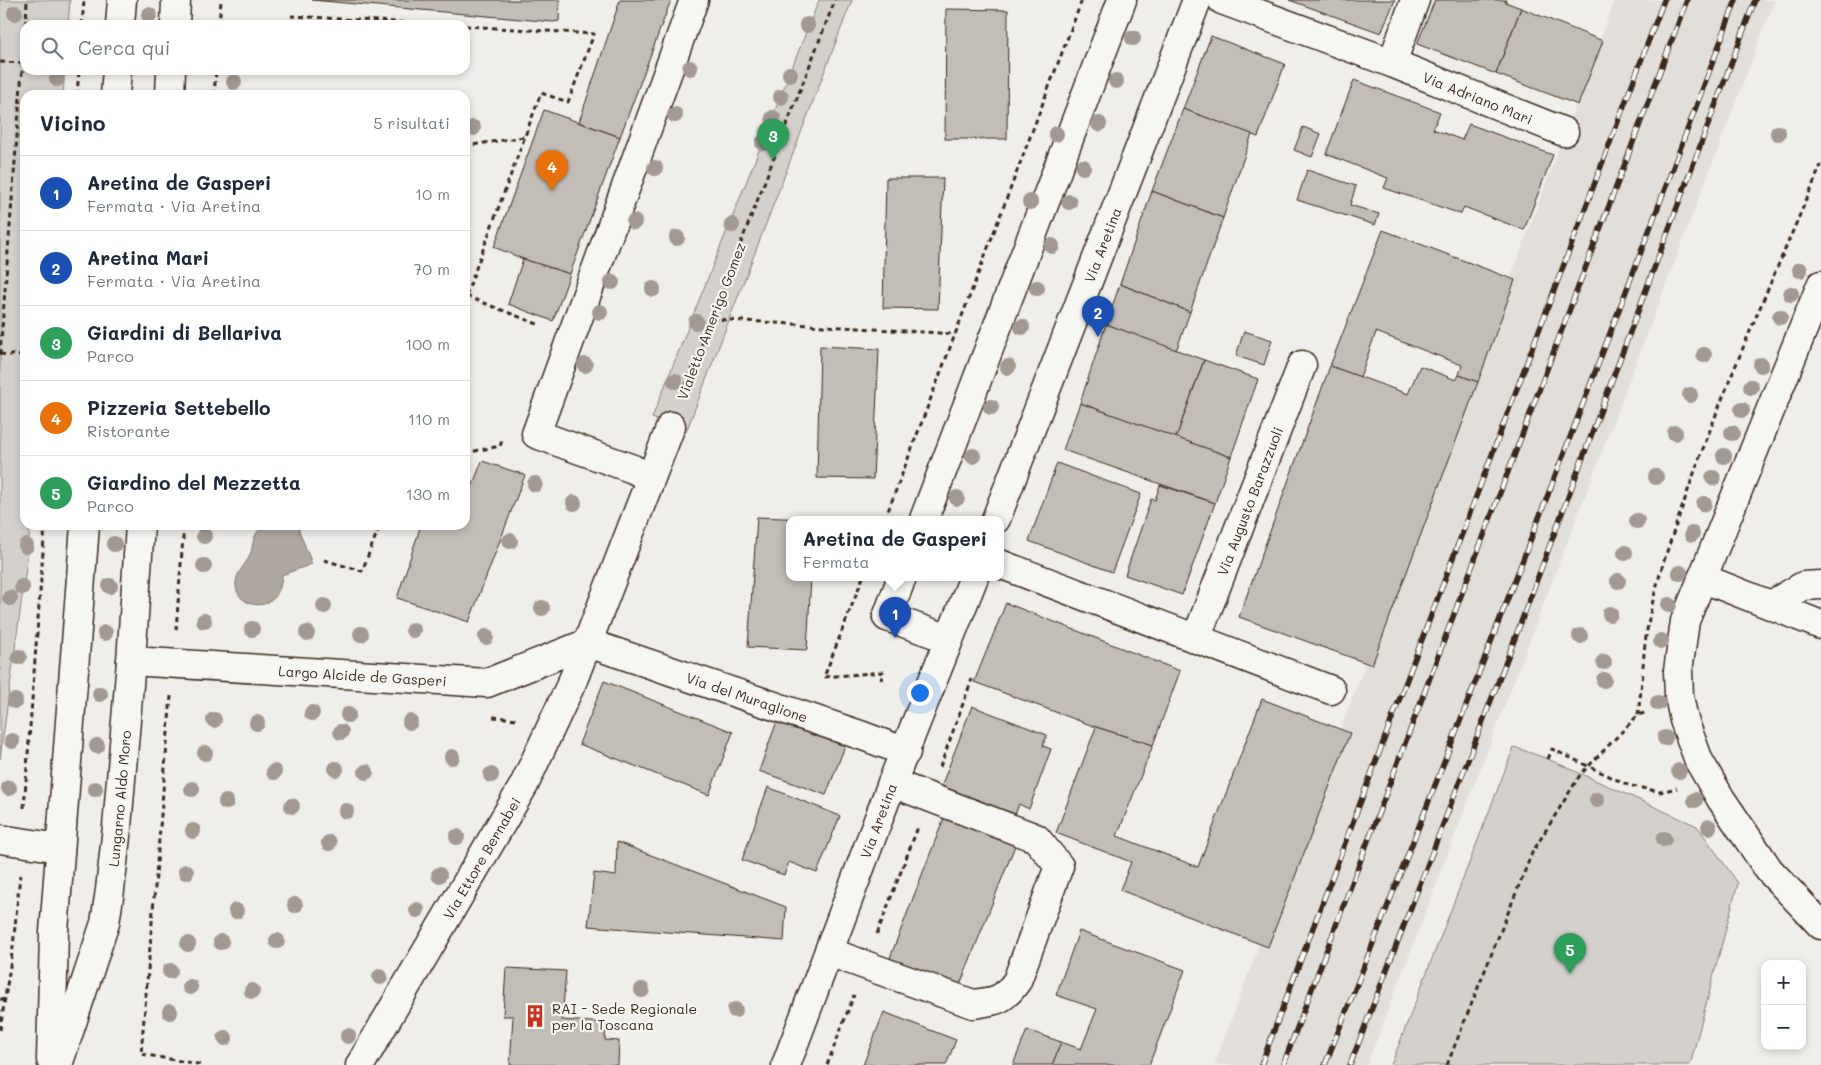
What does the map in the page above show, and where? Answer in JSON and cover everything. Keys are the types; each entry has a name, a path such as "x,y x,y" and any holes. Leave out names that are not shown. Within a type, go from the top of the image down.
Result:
{"street":[{"path":"120,20 122,0"},
{"path":"175,20 176,0"},
{"path":"650,478 633,469 536,434 694,0"},
{"path":"925,516 1122,0"},
{"name":"Via Aretina","path":"997,516 1197,0"},
{"name":"Via Adriano Mari","path":"1222,0 1392,62 1564,132"},
{"path":"1392,62 1415,0"},
{"path":"115,90 117,75"},
{"path":"170,90 172,75"},
{"path":"1820,928 1769,870 1721,799 1694,749 1681,704 1678,671 1685,621 1821,285"},
{"name":"Via Augusto Barazzuoli","path":"1196,639 1302,365"},
{"path":"588,642 671,426"},
{"path":"51,1065 54,932 85,530"},
{"name":"Lungarno Aldo Moro","path":"58,1065 105,923 117,826 140,530"},
{"path":"1004,566 1331,690"},
{"path":"1702,578 1821,625"},
{"path":"900,581 887,617 949,639"},
{"name":"Via Aretina","path":"786,1065 892,783 906,752 972,581"},
{"path":"1771,605 1803,586 1821,585"},
{"name":"Largo Alcide de Gasperi","path":"131,661 487,683 588,642"},
{"name":"Via del Muraglione","path":"588,642 906,752"},
{"name":"Via Ettore Bernabei","path":"360,1065 524,785 558,714 588,642"},
{"path":"829,952 973,1004 992,1002 1007,995 1016,981 1059,866 1036,838 892,783"},
{"path":"11,841 60,848"}],"path":[{"path":"26,20 27,0"},
{"path":"82,20 84,0"},
{"path":"219,20 221,0"},
{"name":"Vialetto Amerigo Gomez","path":"671,426 835,0"},
{"path":"885,516 1082,0"},
{"path":"291,16 359,20"},
{"path":"470,26 594,34 568,102 541,93 470,283"},
{"path":"0,62 20,63"},
{"path":"22,90 23,75"},
{"path":"77,90 79,75"},
{"path":"214,90 216,75"},
{"path":"20,112 0,354 20,356"},
{"path":"470,145 524,137"},
{"path":"1638,715 1644,647 1656,583 1707,435 1821,165"},
{"path":"470,299 545,327"},
{"path":"712,319 955,334"},
{"path":"470,452 500,446 504,437"},
{"path":"0,1030 16,909 11,841 44,530"},
{"path":"184,530 141,1054 203,1065"},
{"path":"324,560 362,571 378,530"},
{"path":"861,581 824,677 883,672 881,680"},
{"path":"1447,1065 1532,853 1569,791 1587,767 1638,715 1655,710"},
{"path":"1548,759 1552,749 1628,785 1660,792 1684,786"},
{"path":"0,999 5,1000"}],"shaded area":[{"path":"0,0 70,0 68,20 20,20 20,75 65,75 63,90 20,90 20,530 30,530 0,759"},
{"path":"819,0 852,0 686,432 652,418"},
{"path":"1615,0 1775,0 1367,1065 1214,1065"},
{"path":"259,530 299,530 312,564 282,575 279,589 274,598 266,603 257,605 249,603 242,598 237,591 236,582 250,555"},
{"path":"1514,747 1548,759 1697,826 1738,883 1690,1065 1391,1065"}],"building":[{"path":"312,0 560,0 559,21 553,22"},
{"path":"620,0 671,0 620,137 579,122"},
{"path":"1289,0 1395,0 1381,33"},
{"path":"1435,0 1506,0 1505,2 1521,8 1496,74 1417,44"},
{"path":"1521,8 1603,41 1578,105 1496,74"},
{"path":"946,9 1008,10 1007,139 945,139"},
{"path":"1211,36 1285,64 1258,137 1183,109"},
{"path":"1354,80 1440,112 1433,129 1462,140 1469,124 1553,155 1524,230 1464,207 1461,214 1384,188 1388,178 1326,154"},
{"path":"1183,109 1252,134 1223,218 1152,191"},
{"path":"544,110 620,137 570,274 523,259 494,247"},
{"path":"1303,127 1321,134 1312,157 1294,150"},
{"path":"1307,170 1356,186 1350,205 1379,214 1375,225 1297,200"},
{"path":"886,178 943,178 938,309 883,308"},
{"path":"1152,191 1223,218 1190,312 1120,284"},
{"path":"1383,230 1515,280 1478,382 1459,375 1462,365 1376,332 1360,377 1330,366"},
{"path":"523,259 570,274 553,321 508,304"},
{"path":"1120,284 1190,312 1176,351 1106,324"},
{"path":"1106,324 1204,360 1176,438 1080,403"},
{"path":"1244,331 1272,340 1264,365 1236,356"},
{"path":"820,346 879,349 873,479 817,478"},
{"path":"1204,360 1258,379 1231,457 1176,438"},
{"path":"1330,366 1408,394 1420,366 1456,380 1459,375 1478,382 1372,665 1239,617"},
{"path":"1080,403 1231,457 1215,503 1063,450"},
{"path":"482,461 525,475 469,622 397,598 419,530 470,530 470,492"},
{"path":"1057,463 1141,494 1112,572 1029,541"},
{"path":"1160,485 1215,503 1182,595 1125,575 1151,499 1155,500"},
{"path":"757,517 786,518 786,581 811,581 807,650 748,647"},
{"path":"1006,603 1180,671 1153,745 1096,727 974,682"},
{"path":"604,681 733,732 709,795 579,744"},
{"path":"1262,699 1350,733 1268,947 1120,890 1131,862 1056,833 1096,727 1153,745 1117,836 1198,867"},
{"path":"972,706 1047,735 1043,746 1051,749 1029,809 1019,804 1015,815 941,787"},
{"path":"777,721 845,746 826,795 759,771"},
{"path":"768,787 840,816 817,873 789,862 784,875 742,860"},
{"path":"947,810 1018,838 958,990 888,963"},
{"path":"617,842 786,907 784,941 588,926 594,873 616,876"},
{"path":"1079,931 1185,970 1149,1065 1052,1065 1061,1042 1081,1049 1097,1009 1056,995"},
{"name":"RAI - Sede Regionale per la Toscana","path":"506,968 566,971 562,1020 606,1023 605,1040 619,1041 618,1065 510,1065 513,1016 503,1016"},
{"path":"884,1012 956,1040 946,1065 863,1065"},
{"path":"1027,1030 1061,1042 1052,1065 1013,1065"}],"railway":[{"path":"1261,1065 1664,0"},
{"path":"1283,1065 1687,0"},
{"path":"1325,1065 1533,533 1736,0"},
{"path":"1350,1065 1512,646 1755,0"}],"place":[{"name":"Giardini di Bellariva","path":"773,160"},
{"name":"Pizzeria Settebello","path":"552,191"},
{"name":"Aretina Mari","path":"1098,337"},
{"name":"Aretina de Gasperi","path":"895,638"},
{"name":"Giardino del Mezzetta","path":"1570,974"},
{"name":"RAI - Sede Regionale per la Toscana","path":"535,1016"}]}
